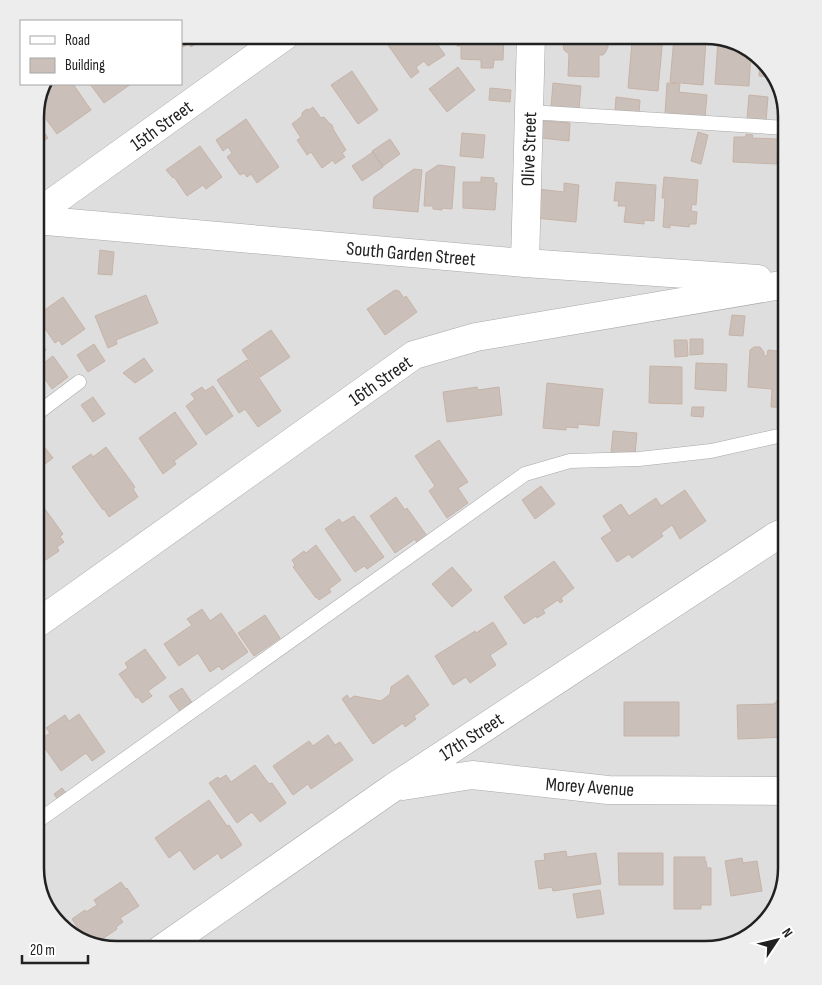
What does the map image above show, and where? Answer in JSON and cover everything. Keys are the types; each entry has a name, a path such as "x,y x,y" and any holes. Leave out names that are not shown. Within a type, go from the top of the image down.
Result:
{"street":[{"name":"15th Street","path":"44,209 273,44"},
{"name":"Olive Street","path":"525,263 530,44"},
{"name":"South Garden Street","path":"44,221 525,263 778,282"},
{"name":"16th Street","path":"44,619 414,355 476,337 778,285"},
{"name":"17th Street","path":"173,941 394,787 778,539"},
{"name":"Morey Avenue","path":"394,787 472,775 608,790 778,791"}],"lane":[{"path":"529,112 778,127"},
{"path":"44,407 79,382"},
{"path":"44,817 526,474 570,460 639,459 711,451 778,436"}],"shaded area":[{"path":"182,44 710,44 719,45 742,54 757,65 773,89 778,108 778,868 777,882 771,900 761,915 752,915 752,924 737,934 714,941 108,941 89,936 65,920 51,900 45,882 44,112 46,98 51,85 182,85"}],"building":[{"path":"437,44 445,55 428,66 424,61 416,67 419,72 411,78 388,45"},
{"path":"457,44 504,44 503,60 494,60 493,68 481,68 481,60 461,59 461,46 457,46"},
{"path":"563,44 608,44 605,53 599,55 599,77 568,76 569,54 564,50"},
{"path":"632,44 662,44 658,91 628,88"},
{"path":"673,44 706,44 703,85 670,82"},
{"path":"718,45 742,54 751,59 749,86 715,84"},
{"path":"458,67 475,90 447,112 429,89"},
{"path":"759,68 766,76 759,76"},
{"path":"352,71 378,110 358,124 331,85"},
{"path":"553,83 581,86 579,109 551,107"},
{"path":"667,83 680,84 679,92 707,95 705,117 665,114"},
{"path":"51,85 74,85 91,110 57,134 44,116 46,98 49,95 48,94"},
{"path":"91,85 130,85 104,103"},
{"path":"490,88 511,90 510,102 489,100"},
{"path":"749,95 768,97 766,121 747,119"},
{"path":"616,97 640,100 639,113 615,111"},
{"path":"313,107 321,118 324,117 331,124 346,150 342,153 345,157 335,164 333,160 322,168 311,152 307,155 297,140 301,138 292,124 302,116 304,111"},
{"path":"246,119 279,167 257,183 251,174 247,177 244,173 240,175 227,157 232,153 228,147 223,151 216,140"},
{"path":"543,121 570,123 569,141 541,138"},
{"path":"44,132 48,138 44,141"},
{"path":"698,132 708,135 701,164 691,161"},
{"path":"462,133 485,135 483,158 460,156"},
{"path":"746,134 753,135 752,138 778,139 777,164 733,162 734,137 746,137"},
{"path":"390,139 400,154 383,166 372,151"},
{"path":"200,146 222,177 206,189 203,185 187,196 174,177 166,170"},
{"path":"373,152 383,167 362,181 352,166"},
{"path":"438,165 455,167 452,209 442,208 442,210 433,209 433,206 424,206 426,173"},
{"path":"414,169 422,170 418,212 373,208 374,197"},
{"path":"481,177 494,178 494,183 497,183 495,210 463,208 463,182 481,182"},
{"path":"664,177 698,180 696,205 692,204 691,211 697,212 696,224 690,224 689,227 670,225 670,228 663,227 665,198 662,198"},
{"path":"616,182 656,185 654,221 644,220 644,224 624,222 626,206 618,206 619,201 614,201"},
{"path":"564,183 579,185 576,222 535,218 538,189 564,192"},
{"path":"100,250 114,252 112,275 98,274"},
{"path":"395,290 399,291 404,298 406,296 417,312 385,335 367,309"},
{"path":"146,295 158,323 116,340 117,344 108,348 95,316"},
{"path":"63,297 85,329 62,345 59,340 55,343 44,327 44,310"},
{"path":"732,315 745,316 743,336 729,335"},
{"path":"271,330 290,357 260,377 242,350"},
{"path":"690,339 703,339 703,354 690,355"},
{"path":"674,340 687,340 688,356 675,357"},
{"path":"94,344 105,361 88,372 77,355"},
{"path":"754,347 760,347 764,352 764,356 767,356 768,350 778,351 778,407 771,407 772,389 748,387 750,350"},
{"path":"53,356 68,377 52,389 44,378 44,363"},
{"path":"144,358 153,371 135,383 123,373"},
{"path":"247,360 281,411 258,427 245,409 239,413 217,380"},
{"path":"696,363 727,364 726,391 695,389"},
{"path":"650,366 682,367 682,404 649,403"},
{"path":"547,383 603,389 599,426 578,424 578,428 566,427 566,430 543,428"},
{"path":"213,386 233,416 206,435 186,406 195,399 191,394 202,387 205,391"},
{"path":"477,387 478,390 499,387 502,415 447,422 443,392"},
{"path":"93,397 105,414 93,422 81,405"},
{"path":"692,407 704,407 703,417 691,416"},
{"path":"175,412 197,444 174,461 176,464 163,474 139,438"},
{"path":"613,431 637,433 635,454 611,453"},
{"path":"439,440 468,482 458,488 468,503 447,518 429,491 435,486 415,456"},
{"path":"44,446 53,458 44,465"},
{"path":"106,447 135,487 133,489 138,497 109,517 72,467 91,454 93,457"},
{"path":"541,486 555,504 535,519 522,500"},
{"path":"685,490 706,521 680,539 672,525 661,533 663,536 632,558 629,554 617,562 601,538 612,531 603,516 621,504 629,516 656,498 661,506"},
{"path":"396,497 405,510 407,508 427,536 417,543 415,539 395,553 370,516"},
{"path":"44,510 63,534 60,537 64,542 57,547 59,551 44,561"},
{"path":"354,516 384,557 367,569 364,566 355,572 325,529 339,519 342,523"},
{"path":"316,545 341,580 329,589 331,592 319,600 293,567 295,565 292,560"},
{"path":"554,561 574,588 561,598 563,601 560,603 558,600 543,610 545,613 537,618 536,616 524,624 504,597"},
{"path":"452,567 472,590 452,607 432,584"},
{"path":"202,609 210,621 221,613 248,652 222,670 219,666 210,672 198,653 179,666 164,644 192,625 187,619"},
{"path":"265,615 280,638 254,656 238,633"},
{"path":"493,622 507,644 490,655 496,665 470,683 466,677 453,685 435,656"},
{"path":"145,649 166,678 148,691 152,696 142,703 138,697 136,698 119,674 128,668 125,663"},
{"path":"408,675 429,705 414,716 416,719 405,727 403,723 373,744 342,699 347,695 350,699 354,696 381,701 390,694 391,687"},
{"path":"182,688 195,707 183,716 169,696"},
{"path":"778,700 778,737 738,739 737,705 774,704"},
{"path":"624,702 679,702 679,736 624,736"},
{"path":"79,714 105,752 92,761 86,753 61,771 44,747 44,737 50,733 46,728 65,715 69,721"},
{"path":"328,735 335,745 340,742 353,760 311,789 308,784 293,795 273,766 309,741 313,746"},
{"path":"255,765 269,784 272,783 286,803 260,822 252,812 237,823 209,783 218,777 220,779 226,775 231,782"},
{"path":"62,788 66,793 60,803 54,794"},
{"path":"209,800 242,845 221,859 218,853 194,870 180,850 169,858 155,838"},
{"path":"566,851 567,857 596,853 601,884 553,891 552,887 539,889 535,861 545,860 544,854"},
{"path":"618,853 663,853 663,885 619,885"},
{"path":"674,857 705,857 707,868 711,868 711,905 701,905 701,909 674,909"},
{"path":"742,858 743,863 757,861 762,891 731,896 725,861"},
{"path":"121,882 139,906 120,918 123,922 116,927 117,929 101,940 80,931 72,919 85,910 86,912 97,905 94,900"},
{"path":"600,890 604,914 577,918 573,894"}]}
